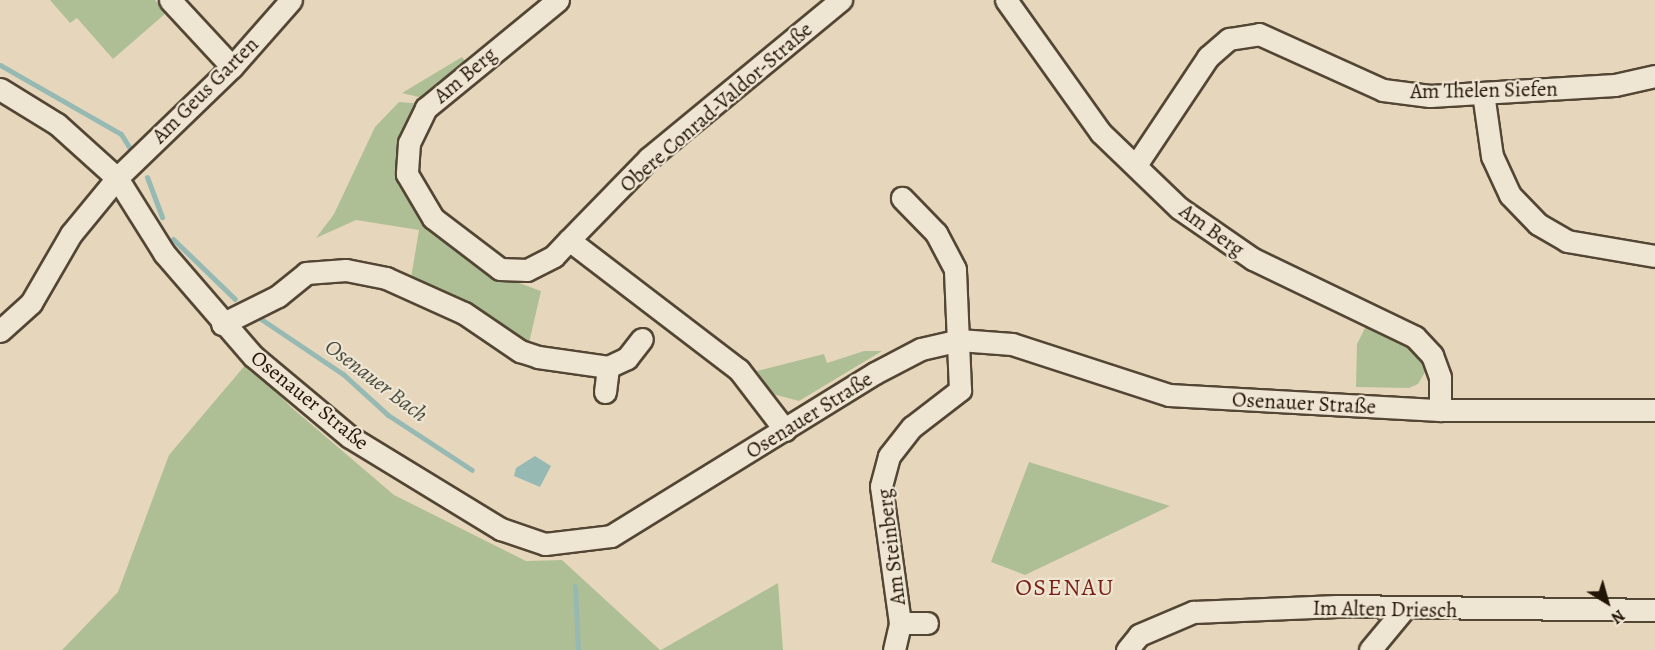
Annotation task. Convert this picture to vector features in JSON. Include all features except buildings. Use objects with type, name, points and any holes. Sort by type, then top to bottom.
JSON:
[{"type":"street","points":[[170,0],[232,67]]},
{"type":"street","name":"Am Geus Garten","points":[[117,178],[232,67],[291,0]]},
{"type":"street","name":"Am Berg","points":[[558,0],[426,108],[409,143],[407,174],[433,218],[500,269],[527,270],[554,256],[569,240]]},
{"type":"street","name":"Obere Conrad-Valdor-Straße","points":[[569,240],[649,159],[841,0]]},
{"type":"street","name":"Am Berg","points":[[1006,0],[1101,133],[1179,208],[1252,259],[1415,337],[1432,355],[1440,377],[1440,410]]},
{"type":"street","name":"Am Thelen Siefen","points":[[1136,165],[1208,57],[1229,39],[1259,34],[1383,90],[1430,96],[1615,85],[1655,76]]},
{"type":"street","name":"Osenauer Straße","points":[[0,89],[57,124],[117,178],[164,254],[222,324],[253,356],[350,437],[501,529],[544,544],[611,536],[875,373],[921,350],[959,340],[1012,344],[1169,395],[1440,410],[1655,410]]},
{"type":"street","points":[[1483,93],[1492,156],[1510,195],[1538,224],[1567,241],[1655,256]]},
{"type":"street","points":[[0,331],[31,303],[71,234],[117,178]]},
{"type":"street","name":"Am Steinberg","points":[[894,650],[900,623],[881,486],[889,456],[912,427],[960,390],[955,269],[936,233],[902,198]]},
{"type":"street","points":[[569,240],[739,370],[785,430]]},
{"type":"street","points":[[222,324],[278,297],[306,273],[346,270],[386,278],[464,313],[520,351],[608,367],[627,358],[642,339]]},
{"type":"street","points":[[605,392],[608,367]]},
{"type":"street","name":"Im Alten Driesch","points":[[1127,650],[1139,635],[1193,612],[1337,606],[1404,609],[1655,610]]},
{"type":"street","points":[[1370,650],[1404,609]]},
{"type":"street","name":"Am Steinberg","points":[[900,623],[927,623]]},
{"type":"green space","points":[[50,0],[155,0],[166,13],[113,59],[77,18],[70,23]]},
{"type":"green space","points":[[462,57],[465,61],[427,99],[402,93]]},
{"type":"green space","points":[[399,102],[424,104],[400,174],[409,199],[429,226],[483,270],[541,291],[529,343],[410,284],[419,230],[356,220],[316,238],[334,214],[375,127]]},
{"type":"green space","points":[[1366,326],[1417,353],[1425,372],[1418,384],[1409,388],[1356,387],[1357,344]]},
{"type":"green space","points":[[864,351],[882,351],[799,401],[773,394],[757,371],[824,354],[827,363]]},
{"type":"green space","points":[[247,363],[291,407],[394,495],[526,561],[562,560],[660,650],[62,650],[118,592],[169,455]]},
{"type":"green space","points":[[1029,462],[1170,506],[1025,575],[991,562]]},
{"type":"green space","points":[[778,583],[783,650],[661,650]]},
{"type":"water","points":[[535,456],[551,466],[540,487],[514,476],[516,468]]},
{"type":"waterway","name":"Osenauer Bach","points":[[0,65],[121,134],[131,150]]},
{"type":"waterway","name":"Osenauer Bach","points":[[147,177],[162,217]]},
{"type":"waterway","name":"Osenauer Bach","points":[[173,239],[235,299]]},
{"type":"waterway","name":"Osenauer Bach","points":[[261,319],[343,374],[388,415],[472,470]]},
{"type":"waterway","name":"Osenauer Bach","points":[[575,586],[578,650]]},
{"type":"district","name":"OSENAU","points":[[1065,588]]}]
